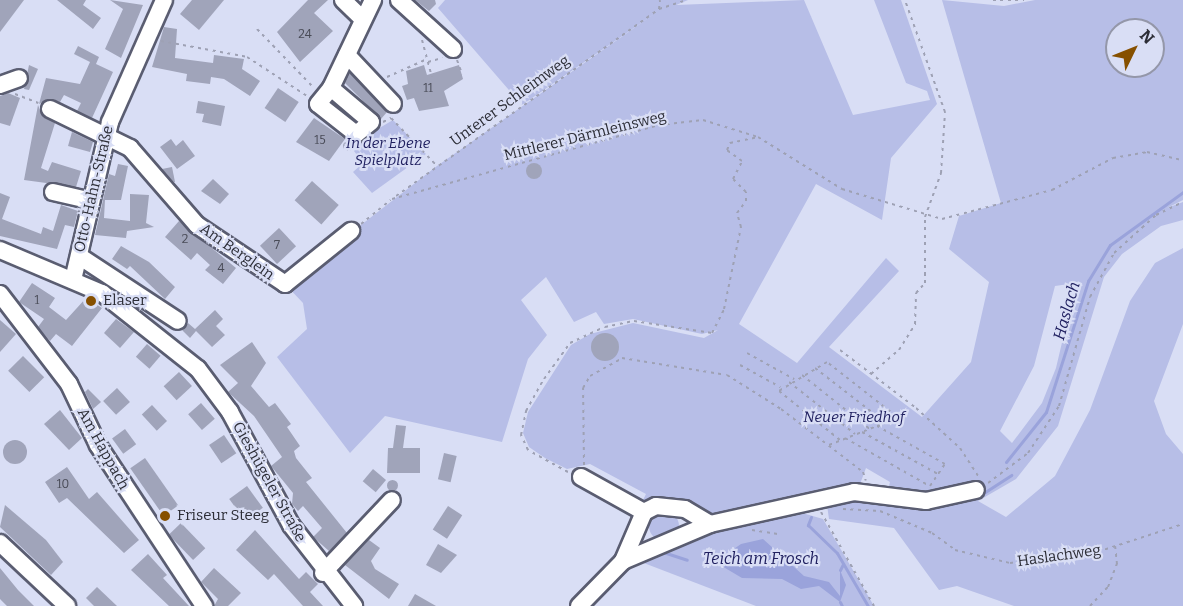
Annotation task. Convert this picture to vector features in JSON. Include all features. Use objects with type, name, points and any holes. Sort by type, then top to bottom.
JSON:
[{"type":"street","name":"Otto-Hahn-Straße","points":[[73,280],[106,135],[164,0]]},
{"type":"street","points":[[343,0],[366,7],[346,56],[324,97],[371,122]]},
{"type":"street","points":[[399,0],[453,49]]},
{"type":"street","points":[[346,56],[393,104]]},
{"type":"street","points":[[3,87],[18,78]]},
{"type":"street","points":[[51,109],[106,135]]},
{"type":"street","name":"Am Berglein","points":[[106,135],[130,148],[217,242],[285,284],[351,231]]},
{"type":"street","points":[[53,192],[91,201]]},
{"type":"street","name":"Gieshügeler Straße","points":[[0,250],[73,280],[136,315],[198,369],[230,412],[291,525],[324,573],[354,606]]},
{"type":"street","points":[[78,256],[178,321]]},
{"type":"street","name":"Am Happach","points":[[0,294],[69,384],[132,501],[204,606]]},
{"type":"street","points":[[581,477],[644,512],[671,506],[710,524]]},
{"type":"street","points":[[623,561],[710,524],[764,509],[822,506],[854,492],[926,501],[978,489]]},
{"type":"street","points":[[324,573],[392,500]]},
{"type":"street","points":[[579,606],[623,561],[644,512]]},
{"type":"street","points":[[0,543],[67,606]]},
{"type":"path","points":[[659,9],[660,0]]},
{"type":"path","name":"Unterer Schleimweg","points":[[351,231],[437,166],[659,9],[687,0]]},
{"type":"path","points":[[871,374],[899,350],[915,324],[916,293],[925,283],[925,217],[941,173],[945,112],[905,0]]},
{"type":"path","points":[[993,0],[1024,0]]},
{"type":"path","points":[[257,29],[324,97]]},
{"type":"path","points":[[146,38],[247,57],[324,97]]},
{"type":"path","points":[[377,88],[399,67],[427,59],[432,77]]},
{"type":"path","points":[[3,87],[51,109]]},
{"type":"path","points":[[371,122],[391,118],[437,166]]},
{"type":"path","name":"Mittlerer Därmleinsweg","points":[[393,199],[659,125],[702,120],[758,137],[842,189],[925,217],[942,219],[1052,190],[1113,158],[1147,152],[1183,160]]},
{"type":"path","points":[[758,137],[730,143],[727,150],[742,161],[733,179],[746,192],[746,201],[737,213],[741,228],[716,328],[702,336],[634,321],[590,332],[570,343],[526,411],[521,435],[528,450],[581,477],[583,388],[590,376],[622,358],[727,375],[863,472]]},
{"type":"path","points":[[978,489],[1028,453],[1045,430],[1071,373],[1090,297],[1114,253],[1156,215],[1183,202]]},
{"type":"path","points":[[840,350],[960,448],[978,468],[978,489]]},
{"type":"path","points":[[747,353],[794,379]]},
{"type":"path","points":[[780,387],[830,362],[888,406],[896,416],[886,423],[828,445]]},
{"type":"path","points":[[741,365],[780,387],[840,440]]},
{"type":"path","points":[[815,368],[886,423]]},
{"type":"path","points":[[802,375],[870,429]]},
{"type":"path","points":[[789,382],[855,435]]},
{"type":"path","points":[[845,438],[930,486],[940,475],[945,464],[877,426]]},
{"type":"path","points":[[862,432],[940,475]]},
{"type":"path","points":[[822,506],[874,606]]},
{"type":"path","name":"Haslachweg","points":[[840,510],[880,511],[932,533],[956,550],[1010,563],[1115,546],[1183,524]]},
{"type":"path","points":[[1090,606],[1108,587],[1117,564],[1115,546]]},
{"type":"green space","name":"Neuer Friedhof","points":[[445,0],[688,0],[676,5],[804,0],[853,115],[930,100],[927,91],[906,83],[874,0],[901,0],[937,104],[891,158],[882,220],[816,184],[739,324],[797,363],[886,258],[899,271],[829,347],[922,417],[971,362],[989,282],[949,249],[959,216],[1001,203],[942,0],[1004,6],[1035,0],[1183,0],[1183,200],[1167,208],[1183,202],[1183,220],[1161,226],[1122,254],[1104,277],[1058,426],[1016,479],[978,501],[1006,517],[1055,476],[1090,410],[1130,301],[1155,263],[1183,248],[1183,324],[1154,401],[1166,434],[1183,454],[1183,606],[1014,606],[957,586],[939,590],[894,528],[829,519],[827,505],[849,496],[937,495],[888,490],[890,482],[866,468],[860,484],[711,520],[641,504],[646,494],[590,464],[567,469],[545,458],[529,447],[523,433],[528,412],[571,345],[590,334],[633,323],[704,338],[718,330],[702,334],[633,319],[604,324],[596,312],[574,322],[546,277],[521,300],[547,335],[528,359],[502,442],[385,416],[350,453],[277,357],[307,329],[303,303],[285,284],[437,166],[660,10],[522,105],[438,8]],"holes":[[[1076,283],[1056,368],[1042,403],[1012,443],[1000,431],[1034,366],[1055,286]]]},
{"type":"green space","name":"In der Ebene Spielplatz","points":[[393,120],[426,154],[372,193],[353,172],[363,163],[354,151],[366,136]]},
{"type":"green space","points":[[792,510],[823,519],[874,606],[756,606],[636,560],[716,528]]},
{"type":"green space","points":[[664,511],[670,512],[678,520],[678,532],[670,540],[664,541],[658,540],[650,532],[649,526],[650,520],[658,512]]},
{"type":"water","name":"Teich am Frosch","points":[[763,539],[804,576],[829,582],[840,596],[840,570],[846,585],[840,602],[819,586],[801,589],[782,579],[742,578],[715,562],[741,544]]},
{"type":"building","points":[[0,0],[24,0],[0,32]]},
{"type":"building","points":[[57,0],[86,0],[83,5],[101,18],[93,29]]},
{"type":"building","points":[[110,0],[143,5],[121,58],[105,49],[123,9]]},
{"type":"building","points":[[192,0],[224,0],[199,30],[180,14]]},
{"type":"building","points":[[308,0],[328,0],[314,13],[333,31],[300,62],[277,32]]},
{"type":"building","points":[[415,0],[435,0],[436,4],[429,11]]},
{"type":"building","points":[[164,27],[177,29],[175,58],[213,63],[214,55],[244,59],[242,69],[260,81],[250,96],[224,79],[211,77],[210,84],[186,81],[187,74],[152,67]]},
{"type":"building","points":[[78,46],[99,57],[96,64],[113,72],[92,118],[77,111],[81,103],[64,95],[60,102],[49,99],[39,104],[46,78],[80,84],[90,62],[74,54]]},
{"type":"building","points":[[29,65],[38,69],[29,90],[24,89]]},
{"type":"building","points":[[424,65],[427,75],[459,65],[463,79],[444,91],[449,106],[419,111],[414,98],[407,100],[402,86],[408,84],[406,71]]},
{"type":"building","points":[[350,73],[387,112],[381,119],[345,83]]},
{"type":"building","points":[[278,88],[299,102],[285,122],[265,108]]},
{"type":"building","points":[[8,93],[20,98],[10,126],[0,123],[0,96]]},
{"type":"building","points":[[198,101],[225,106],[221,126],[202,122],[204,114],[196,113]]},
{"type":"building","points":[[38,105],[42,115],[55,123],[41,168],[48,171],[52,162],[81,171],[76,187],[24,180]]},
{"type":"building","points":[[314,118],[345,139],[329,161],[296,142]]},
{"type":"building","points":[[72,132],[93,142],[90,152],[68,146]]},
{"type":"building","points":[[171,139],[176,146],[183,140],[195,156],[177,169],[160,147]]},
{"type":"building","points":[[348,141],[352,142],[352,150],[348,151],[344,150],[343,146],[344,142]]},
{"type":"building","points":[[534,163],[540,165],[542,171],[540,177],[534,179],[528,177],[526,171],[528,165]]},
{"type":"building","points":[[118,164],[128,166],[121,200],[105,200],[104,218],[130,221],[130,194],[149,195],[146,223],[154,227],[127,231],[126,238],[95,235],[109,174],[115,176]]},
{"type":"building","points":[[172,167],[175,182],[162,169]]},
{"type":"building","points":[[213,179],[229,194],[220,204],[201,191]]},
{"type":"building","points":[[312,181],[339,205],[321,224],[295,200]]},
{"type":"building","points":[[0,193],[10,197],[2,219],[41,234],[43,227],[53,231],[61,205],[78,211],[74,227],[65,225],[57,249],[0,236]]},
{"type":"building","points":[[179,221],[236,268],[223,284],[205,270],[210,265],[197,253],[191,260],[165,237]]},
{"type":"building","points":[[279,228],[296,246],[277,264],[260,246]]},
{"type":"building","points":[[121,246],[149,262],[175,287],[165,299],[130,266],[127,269],[112,259]]},
{"type":"building","points":[[32,283],[55,298],[49,307],[66,320],[86,298],[102,308],[72,346],[56,334],[50,341],[38,327],[44,319],[19,302]]},
{"type":"building","points":[[215,310],[223,319],[216,326],[225,335],[212,347],[196,331],[190,338],[182,330],[188,323],[195,329]]},
{"type":"building","points":[[116,319],[134,332],[120,348],[104,333]]},
{"type":"building","points":[[0,320],[16,334],[0,352]]},
{"type":"building","points":[[605,333],[615,337],[619,347],[615,357],[605,361],[595,357],[591,347],[595,337]]},
{"type":"building","points":[[252,342],[266,363],[251,386],[269,407],[275,403],[291,424],[287,427],[300,446],[294,451],[296,458],[312,478],[306,482],[347,533],[329,551],[313,537],[322,528],[303,506],[298,511],[292,504],[293,493],[271,466],[282,457],[254,416],[228,392],[238,383],[220,365]]},
{"type":"building","points":[[147,344],[161,356],[149,369],[136,357]]},
{"type":"building","points":[[23,356],[44,377],[29,392],[8,371]]},
{"type":"building","points":[[179,372],[192,386],[177,400],[164,386]]},
{"type":"building","points":[[117,388],[130,402],[116,415],[103,401]]},
{"type":"building","points":[[88,389],[101,402],[93,409],[85,392]]},
{"type":"building","points":[[201,403],[215,419],[202,430],[188,414]]},
{"type":"building","points":[[152,405],[167,421],[157,431],[142,415]]},
{"type":"building","points":[[60,410],[82,438],[69,450],[44,424]]},
{"type":"building","points":[[396,425],[406,426],[403,448],[420,448],[420,473],[387,473],[388,448],[393,448]]},
{"type":"building","points":[[125,429],[136,444],[123,454],[112,438]]},
{"type":"building","points":[[224,435],[236,453],[221,463],[209,445]]},
{"type":"building","points":[[15,440],[24,443],[27,452],[24,461],[15,464],[6,461],[3,452],[6,443]]},
{"type":"building","points":[[444,453],[457,456],[451,482],[438,479]]},
{"type":"building","points":[[145,458],[178,506],[164,516],[130,468]]},
{"type":"building","points":[[67,467],[89,499],[97,492],[139,540],[124,553],[67,498],[59,503],[45,482]]},
{"type":"building","points":[[373,469],[386,480],[376,492],[363,481]]},
{"type":"building","points":[[392,479],[398,485],[392,491],[386,485]]},
{"type":"building","points":[[247,486],[263,508],[245,521],[229,499]]},
{"type":"building","points":[[5,505],[46,540],[63,562],[51,575],[0,527]]},
{"type":"building","points":[[448,506],[462,515],[447,539],[433,529]]},
{"type":"building","points":[[181,523],[205,548],[193,560],[169,535]]},
{"type":"building","points":[[255,530],[299,579],[306,572],[318,584],[310,592],[323,606],[303,606],[274,574],[268,580],[236,550]]},
{"type":"building","points":[[369,540],[380,548],[371,561],[375,569],[399,584],[389,599],[345,565]]},
{"type":"building","points":[[438,544],[457,555],[441,573],[426,565]]},
{"type":"building","points":[[148,554],[167,575],[163,578],[189,606],[169,606],[131,570]]},
{"type":"building","points":[[0,568],[34,606],[7,606],[0,599]]},
{"type":"building","points":[[214,568],[241,593],[228,606],[214,606],[218,599],[201,582]]},
{"type":"building","points":[[97,587],[117,606],[94,606],[86,598]]},
{"type":"building","points":[[415,594],[436,606],[408,606]]},
{"type":"waterway","name":"Haslach","points":[[1006,462],[1046,412],[1088,281],[1110,245],[1183,192]]},
{"type":"waterway","name":"Haslach","points":[[982,494],[1011,475]]},
{"type":"waterway","name":"Haslach","points":[[936,507],[962,501]]},
{"type":"waterway","points":[[811,517],[808,525],[837,553],[868,606]]},
{"type":"waterway","points":[[663,552],[687,560]]},
{"type":"waterway","points":[[706,562],[715,562]]},
{"type":"waterway","points":[[840,570],[843,564]]},
{"type":"waterway","points":[[840,602],[842,606]]},
{"type":"place","name":"Elaser","points":[[91,301]]},
{"type":"place","name":"Friseur Steeg","points":[[165,516]]}]
